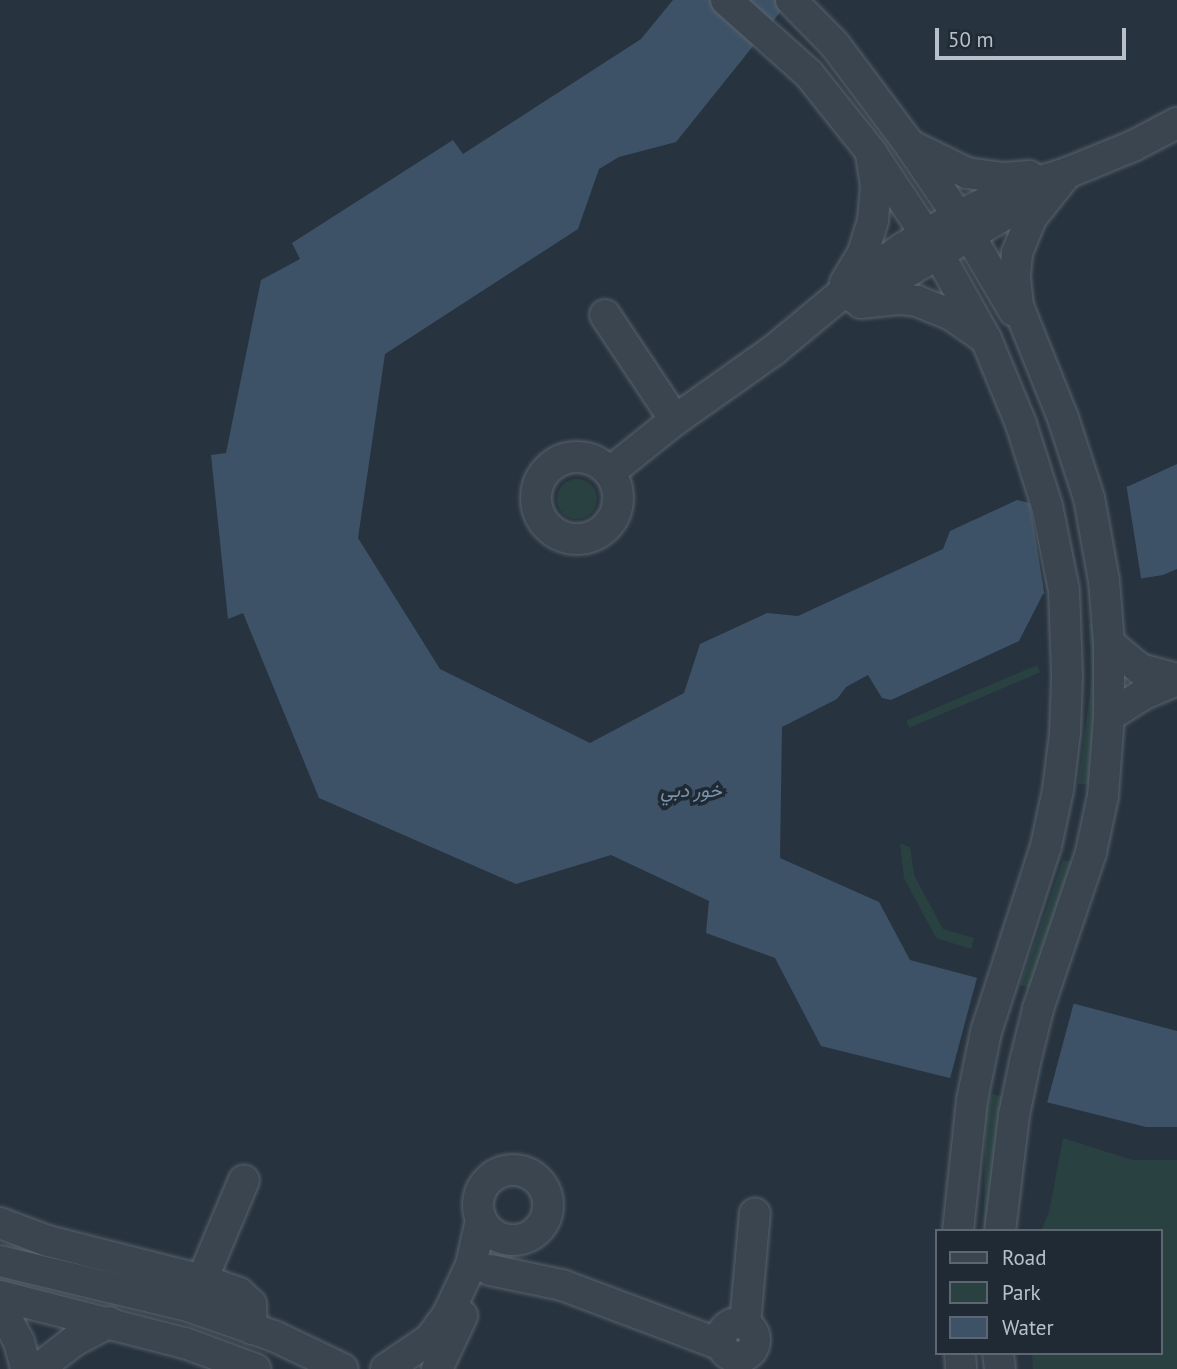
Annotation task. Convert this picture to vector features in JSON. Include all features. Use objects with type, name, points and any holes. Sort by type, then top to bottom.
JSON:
[{"type":"street","points":[[726,0],[809,74],[871,152],[933,243],[986,339],[1021,424],[1047,506],[1064,590],[1067,676],[1065,733],[1058,790],[1046,846],[986,1032],[972,1100],[958,1229]]},
{"type":"street","points":[[791,0],[835,45],[909,144],[964,225],[1028,335]]},
{"type":"street","points":[[610,472],[675,420],[826,309],[863,276],[933,243],[964,225],[1014,189],[1067,173],[1133,146],[1177,123]]},
{"type":"street","points":[[909,144],[952,168],[986,177],[1067,173]]},
{"type":"street","points":[[826,309],[863,253],[869,234],[876,186],[871,152]]},
{"type":"street","points":[[1000,1229],[1017,1102],[1038,1009],[1074,908],[1091,852],[1103,796],[1109,716],[1109,643],[1104,581],[1089,498],[1063,418],[1018,306],[1015,276],[1017,253],[1031,218],[1067,173]]},
{"type":"street","points":[[826,309],[899,299],[917,301],[950,314],[986,339]]},
{"type":"street","points":[[605,315],[675,420]]},
{"type":"street","points":[[1109,643],[1140,668],[1177,680]]},
{"type":"street","points":[[1109,716],[1142,695],[1177,680]]},
{"type":"street","points":[[386,1369],[430,1339],[478,1279],[518,1240],[541,1227],[548,1201],[543,1188],[523,1172],[510,1170],[497,1174],[486,1182],[477,1207],[481,1220],[496,1237],[518,1240]]},
{"type":"street","points":[[202,1280],[244,1180]]},
{"type":"street","points":[[478,1279],[562,1284],[721,1355],[740,1357],[752,1350],[754,1335],[745,1324],[755,1213]]},
{"type":"street","points":[[441,1366],[478,1279],[475,1250],[481,1220]]},
{"type":"street","points":[[0,1223],[48,1241],[202,1280],[246,1297],[254,1313],[253,1329]]},
{"type":"street","points":[[0,1261],[191,1307],[253,1329],[343,1369]]},
{"type":"street","points":[[0,1296],[185,1343],[255,1369]]},
{"type":"street","points":[[0,1307],[19,1342],[26,1369]]},
{"type":"street","points":[[38,1369],[74,1341],[109,1322]]},
{"type":"green space","points":[[577,479],[591,485],[597,499],[591,513],[577,519],[563,513],[557,499],[563,485]]},
{"type":"green space","points":[[1100,623],[1094,785],[1078,784],[1092,677],[1089,624]]},
{"type":"green space","points":[[1037,665],[1040,672],[909,728],[906,720]]},
{"type":"green space","points":[[900,843],[910,847],[914,875],[943,929],[974,938],[971,949],[936,938],[904,878]]},
{"type":"green space","points":[[1063,860],[1077,863],[992,1229],[984,1229],[985,1116],[1011,1011]]},
{"type":"green space","points":[[1063,1138],[1132,1160],[1177,1160],[1177,1369],[1033,1369],[1032,1355],[1163,1355],[1163,1229],[1042,1229],[1049,1212]]},
{"type":"water","name":"خور دبي","points":[[673,0],[790,0],[676,142],[619,157],[599,169],[578,229],[385,354],[358,538],[440,669],[590,743],[684,693],[700,644],[767,613],[798,616],[943,549],[950,531],[1017,500],[1030,503],[1129,486],[1177,464],[1177,569],[1163,575],[1043,594],[1019,641],[891,700],[882,698],[868,675],[846,687],[837,699],[782,727],[780,858],[879,902],[910,960],[1177,1031],[1177,1127],[1146,1127],[821,1046],[775,958],[706,933],[709,901],[611,855],[516,884],[319,798],[243,613],[228,619],[211,455],[226,453],[261,280],[300,259],[292,243],[453,140],[463,154],[641,39]]},
{"type":"pier","points":[[1126,483],[1141,581],[1045,596],[1029,498]]},
{"type":"pier","points":[[978,974],[1075,1000],[1046,1108],[949,1082]]}]
